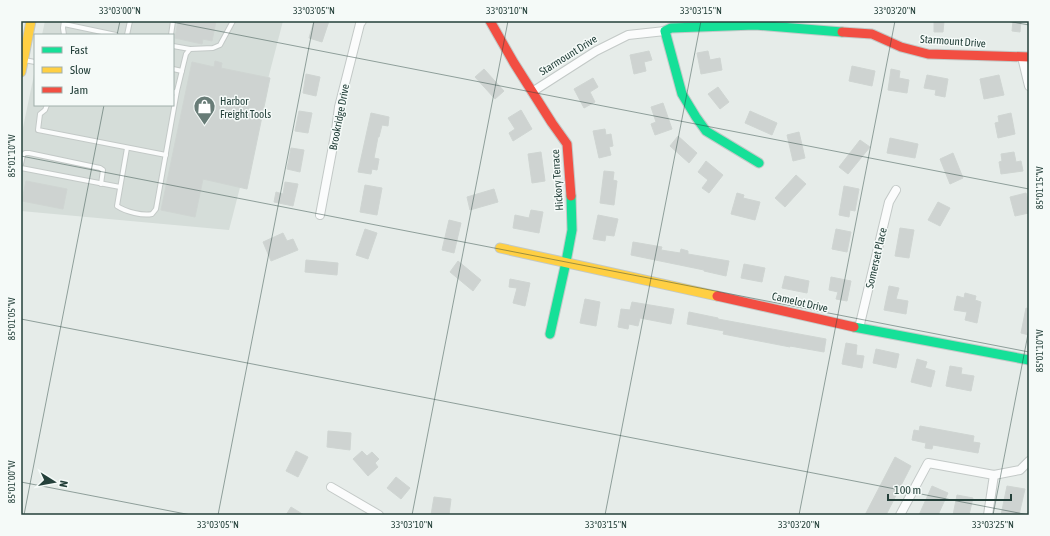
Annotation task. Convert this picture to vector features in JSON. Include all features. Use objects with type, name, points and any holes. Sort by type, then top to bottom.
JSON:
[{"type":"street","points":[[21,72],[31,21]]},
{"type":"street","name":"Brookridge Drive","points":[[320,215],[339,107],[362,21]]},
{"type":"street","name":"Hickory Terrace","points":[[490,21],[532,92],[567,144],[570,161],[572,230],[550,334]]},
{"type":"street","name":"Starmount Drive","points":[[532,92],[596,51],[628,35],[664,31],[671,28],[755,25],[872,34],[901,47],[928,54],[1025,57]]},
{"type":"street","points":[[664,31],[682,94],[696,117],[706,131],[759,164]]},
{"type":"street","points":[[1025,57],[1029,86]]},
{"type":"street","name":"Somerset Place","points":[[859,328],[889,202],[896,190]]},
{"type":"street","name":"Camelot Drive","points":[[500,248],[859,328],[1029,360]]},
{"type":"street","points":[[900,515],[928,463],[994,476],[1020,470],[1029,461]]},
{"type":"street","points":[[988,515],[994,476]]},
{"type":"street","points":[[330,487],[379,515]]},
{"type":"lane","points":[[77,27],[78,21]]},
{"type":"lane","points":[[127,34],[130,21]]},
{"type":"lane","points":[[171,34],[173,21]]},
{"type":"lane","points":[[174,46],[190,49],[213,48],[220,45],[233,21]]},
{"type":"lane","points":[[64,34],[64,23],[111,34]]},
{"type":"lane","points":[[175,92],[186,54],[190,49]]},
{"type":"lane","points":[[23,56],[34,62]]},
{"type":"lane","points":[[174,69],[182,71]]},
{"type":"lane","points":[[47,106],[45,110],[40,114],[38,130],[166,155]]},
{"type":"lane","points":[[127,148],[118,206],[122,210],[146,215],[152,214],[156,210],[173,106]]},
{"type":"lane","points":[[21,164],[25,153],[29,153],[100,168],[103,170],[101,184]]},
{"type":"lane","points":[[21,168],[120,187]]},
{"type":"shaded area","points":[[45,21],[283,21],[229,230],[21,211],[21,137],[34,75],[34,106],[174,106],[174,34],[42,34]]},
{"type":"building","points":[[178,21],[216,21],[212,41],[203,39],[202,44],[175,38]]},
{"type":"building","points":[[314,21],[329,21],[322,42],[309,38]]},
{"type":"building","points":[[934,21],[944,21],[943,32],[934,32]]},
{"type":"building","points":[[1013,21],[1021,21],[1020,32],[1012,31]]},
{"type":"building","points":[[649,51],[652,60],[644,62],[646,71],[634,74],[630,55]]},
{"type":"building","points":[[708,51],[710,60],[720,58],[722,70],[701,74],[697,53]]},
{"type":"building","points":[[215,61],[222,63],[221,68],[270,78],[247,189],[203,179],[195,217],[161,210],[192,62],[214,67]]},
{"type":"building","points":[[852,66],[875,71],[872,86],[849,81]]},
{"type":"building","points":[[484,69],[504,91],[495,99],[475,77]]},
{"type":"building","points":[[891,69],[900,71],[899,78],[909,80],[907,93],[888,90]]},
{"type":"building","points":[[306,74],[320,77],[316,96],[303,93]]},
{"type":"building","points":[[927,75],[948,79],[945,97],[935,95],[936,90],[924,88]]},
{"type":"building","points":[[999,75],[1004,95],[984,99],[980,79]]},
{"type":"building","points":[[593,78],[598,87],[590,92],[595,102],[584,108],[574,89]]},
{"type":"building","points":[[718,87],[729,102],[720,109],[708,94]]},
{"type":"building","points":[[663,103],[672,129],[655,135],[651,124],[656,122],[651,107]]},
{"type":"building","points":[[521,110],[532,129],[513,141],[509,133],[515,129],[508,118]]},
{"type":"building","points":[[299,111],[312,113],[308,133],[295,131]]},
{"type":"building","points":[[750,111],[777,123],[772,135],[745,123]]},
{"type":"building","points":[[371,113],[389,117],[388,126],[382,125],[378,137],[374,158],[379,159],[377,170],[372,169],[371,174],[358,172]]},
{"type":"building","points":[[1011,113],[1015,134],[998,138],[995,123],[999,122],[998,116]]},
{"type":"building","points":[[605,129],[606,135],[611,134],[613,146],[609,147],[611,155],[599,158],[593,131]]},
{"type":"building","points":[[799,132],[805,158],[793,161],[787,135]]},
{"type":"building","points":[[678,136],[697,153],[689,163],[670,146]]},
{"type":"building","points":[[890,138],[918,144],[915,158],[887,153]]},
{"type":"building","points":[[860,140],[870,147],[848,174],[839,167]]},
{"type":"building","points":[[291,148],[304,150],[300,172],[287,169]]},
{"type":"building","points":[[541,152],[545,181],[532,183],[528,154]]},
{"type":"building","points":[[1014,152],[1016,162],[1021,161],[1023,171],[1001,174],[999,162],[1002,161],[1001,154]]},
{"type":"building","points":[[953,153],[963,178],[950,184],[940,159]]},
{"type":"building","points":[[706,161],[723,175],[709,193],[702,188],[708,180],[698,172]]},
{"type":"building","points":[[604,171],[614,172],[613,180],[617,181],[614,205],[600,203]]},
{"type":"building","points":[[796,175],[806,184],[785,207],[775,198]]},
{"type":"building","points":[[26,181],[67,189],[63,209],[22,201]]},
{"type":"building","points":[[285,182],[298,184],[293,206],[274,202],[276,192],[283,194]]},
{"type":"building","points":[[365,185],[382,188],[377,215],[360,212]]},
{"type":"building","points":[[844,186],[859,189],[855,211],[850,210],[849,217],[839,215]]},
{"type":"building","points":[[494,189],[498,202],[470,210],[467,197]]},
{"type":"building","points":[[737,193],[744,195],[743,198],[760,202],[755,220],[731,214]]},
{"type":"building","points":[[1026,193],[1029,203],[1029,213],[1015,216],[1010,197]]},
{"type":"building","points":[[938,202],[950,208],[940,226],[928,220]]},
{"type":"building","points":[[531,210],[543,212],[539,233],[513,228],[515,215],[529,218]]},
{"type":"building","points":[[598,215],[618,219],[614,236],[606,235],[605,241],[593,239]]},
{"type":"building","points":[[449,220],[461,223],[454,253],[442,250]]},
{"type":"building","points":[[900,228],[914,230],[909,258],[895,256]]},
{"type":"building","points":[[365,229],[377,233],[368,259],[356,255]]},
{"type":"building","points":[[836,229],[851,232],[847,252],[832,249]]},
{"type":"building","points":[[283,233],[287,241],[293,239],[298,250],[271,261],[263,242]]},
{"type":"building","points":[[633,242],[662,247],[661,250],[680,253],[681,249],[688,251],[688,254],[729,261],[726,276],[631,255]]},
{"type":"building","points":[[306,260],[338,263],[337,275],[305,272]]},
{"type":"building","points":[[458,261],[481,280],[473,291],[450,272]]},
{"type":"building","points":[[744,264],[765,268],[762,282],[741,278]]},
{"type":"building","points":[[785,276],[809,281],[807,293],[782,288]]},
{"type":"building","points":[[831,277],[851,281],[847,301],[836,299],[838,292],[829,290]]},
{"type":"building","points":[[510,279],[530,283],[525,306],[513,303],[517,288],[509,287]]},
{"type":"building","points":[[889,286],[899,288],[896,299],[908,301],[906,314],[884,310]]},
{"type":"building","points":[[965,293],[976,296],[975,300],[981,302],[977,323],[965,320],[967,312],[954,310],[957,296],[964,298]]},
{"type":"building","points":[[585,299],[600,302],[596,326],[580,323]]},
{"type":"building","points":[[632,302],[674,309],[671,324],[640,318],[638,326],[629,324],[628,329],[618,327],[621,309],[630,310]]},
{"type":"building","points":[[1026,308],[1029,309],[1029,335],[1021,333]]},
{"type":"building","points":[[689,312],[718,319],[826,339],[824,352],[723,334],[724,331],[687,324]]},
{"type":"building","points":[[846,343],[857,345],[856,355],[864,356],[862,368],[842,364]]},
{"type":"building","points":[[876,349],[899,354],[896,368],[873,363]]},
{"type":"building","points":[[917,359],[927,362],[925,368],[935,371],[931,387],[911,382]]},
{"type":"building","points":[[950,366],[962,368],[961,374],[974,376],[971,391],[946,386]]},
{"type":"building","points":[[920,426],[974,436],[973,442],[980,443],[978,453],[933,445],[932,449],[925,448],[926,443],[912,440],[914,430],[919,431]]},
{"type":"building","points":[[328,431],[351,433],[350,450],[327,447]]},
{"type":"building","points":[[296,451],[308,457],[298,477],[286,471]]},
{"type":"building","points":[[362,451],[367,456],[372,452],[379,459],[375,463],[378,467],[368,476],[353,459]]},
{"type":"building","points":[[895,457],[911,466],[886,515],[865,515]]},
{"type":"building","points":[[396,477],[410,488],[401,499],[387,488]]},
{"type":"building","points":[[932,486],[948,493],[938,515],[919,515]]},
{"type":"building","points":[[1007,486],[1025,489],[1019,515],[1001,515]]},
{"type":"building","points":[[957,495],[973,498],[969,515],[953,515]]},
{"type":"building","points":[[434,497],[451,499],[449,515],[431,515]]},
{"type":"building","points":[[291,507],[304,515],[286,515]]},
{"type":"traffic: fast","points":[[759,163],[706,131],[696,117],[682,94],[665,31],[671,28],[755,25],[842,32]]},
{"type":"traffic: fast","points":[[550,334],[572,230],[571,196]]},
{"type":"traffic: fast","points":[[854,327],[1029,360]]},
{"type":"traffic: slow","points":[[21,72],[31,21]]},
{"type":"traffic: slow","points":[[500,248],[717,296]]},
{"type":"traffic: jam","points":[[490,21],[514,63],[567,144],[571,196]]},
{"type":"traffic: jam","points":[[842,32],[872,34],[901,47],[928,54],[1029,57]]},
{"type":"traffic: jam","points":[[717,296],[854,327]]},
{"type":"place","name":"Harbor Freight Tools","points":[[205,126]]}]
